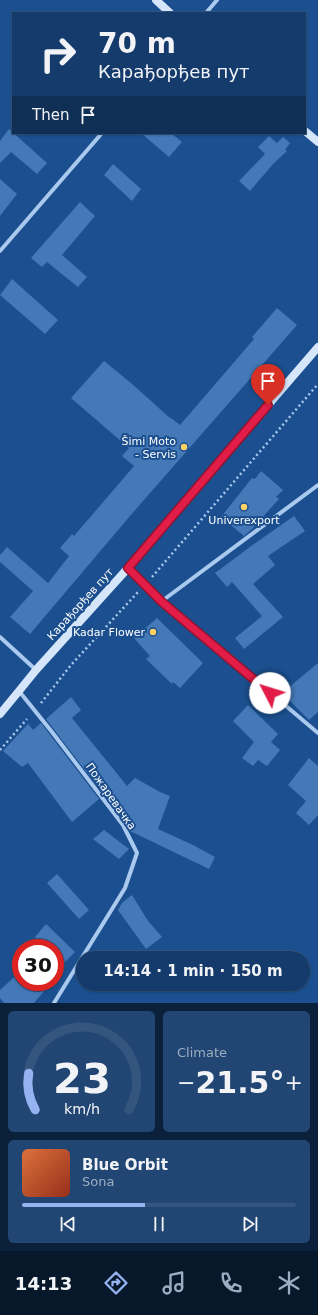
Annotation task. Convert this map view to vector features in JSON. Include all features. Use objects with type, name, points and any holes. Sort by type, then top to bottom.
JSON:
[{"type":"main road","points":[[156,0],[169,12]]},
{"type":"main road","points":[[306,132],[318,142]]},
{"type":"main road","name":"Карађорђев пут","points":[[0,714],[36,670],[128,568],[318,347]]},
{"type":"street","points":[[207,12],[217,0]]},
{"type":"street","points":[[0,251],[101,134]]},
{"type":"street","points":[[162,602],[318,485]]},
{"type":"street","points":[[128,568],[162,602],[318,733]]},
{"type":"street","points":[[0,637],[36,670]]},
{"type":"street","name":"Пожаревачка","points":[[20,691],[123,825],[137,853],[124,888],[54,1003]]},
{"type":"path","points":[[71,665],[145,585],[318,384]]},
{"type":"building","points":[[9,129],[12,134],[15,134],[47,163],[37,174],[11,152],[0,163],[0,141]]},
{"type":"building","points":[[142,134],[172,134],[182,142],[169,157]]},
{"type":"building","points":[[269,136],[277,143],[283,137],[290,143],[285,150],[287,151],[274,163],[250,191],[239,181],[265,154],[258,147]]},
{"type":"building","points":[[113,164],[141,189],[132,201],[104,175]]},
{"type":"building","points":[[0,179],[17,194],[0,216]]},
{"type":"building","points":[[80,202],[95,216],[62,255],[87,277],[78,287],[47,262],[42,267],[31,258]]},
{"type":"building","points":[[12,279],[58,320],[45,334],[0,295]]},
{"type":"building","points":[[277,308],[297,325],[130,516],[30,634],[10,617],[33,591],[0,562],[0,555],[7,547],[48,583],[69,556],[60,548],[72,534],[74,536],[134,466],[122,456],[129,448],[71,398],[104,361],[180,425],[254,339],[252,337]]},
{"type":"building","points":[[261,471],[283,490],[276,497],[279,499],[244,536],[221,517],[252,478],[255,479]]},
{"type":"building","points":[[294,516],[305,531],[268,556],[275,565],[253,584],[283,617],[244,649],[235,638],[262,616],[232,582],[227,587],[215,573]]},
{"type":"building","points":[[157,618],[203,663],[180,688],[173,682],[172,684],[146,659],[150,656],[134,638]]},
{"type":"building","points":[[318,663],[318,712],[309,720],[282,693]]},
{"type":"building","points":[[71,697],[81,710],[72,718],[127,786],[135,778],[170,796],[158,829],[215,857],[209,869],[130,831],[121,817],[124,815],[106,793],[104,795],[46,719]]},
{"type":"building","points":[[248,705],[278,734],[271,742],[280,750],[267,766],[258,760],[253,766],[242,758],[254,742],[233,721]]},
{"type":"building","points":[[41,723],[99,799],[72,822],[28,763],[22,767],[3,751],[28,724],[33,730]]},
{"type":"building","points":[[309,758],[318,766],[318,815],[309,825],[296,813],[306,801],[288,785]]},
{"type":"building","points":[[104,830],[129,849],[119,859],[93,839]]},
{"type":"building","points":[[57,874],[89,910],[79,919],[47,883]]},
{"type":"building","points":[[132,895],[148,921],[162,937],[146,949],[118,910],[122,903]]},
{"type":"building","points":[[46,924],[62,939],[37,939],[35,937]]},
{"type":"building","points":[[64,941],[75,952],[64,963]]},
{"type":"building","points":[[12,979],[12,991],[44,991],[34,1003],[4,1003],[0,998],[0,990]]},
{"type":"place","name":"Šimi Moto - Servis","points":[[184,447]]},
{"type":"place","name":"Univerexport","points":[[244,507]]},
{"type":"place","name":"Kadar Flower","points":[[153,632]]},
{"type":"route","points":[[268,405],[128,568],[162,602],[270,693]]}]
